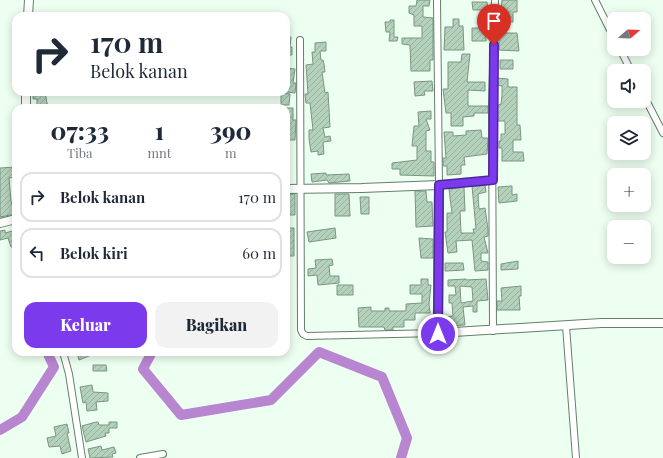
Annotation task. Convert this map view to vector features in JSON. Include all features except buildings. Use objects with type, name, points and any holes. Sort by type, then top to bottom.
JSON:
[{"type":"street","points":[[28,12],[29,0]]},
{"type":"street","points":[[437,0],[439,185],[438,334]]},
{"type":"street","points":[[493,331],[492,105],[495,0]]},
{"type":"street","points":[[595,0],[607,24]]},
{"type":"street","points":[[300,40],[301,189],[299,291],[301,330],[303,334],[307,336],[438,334],[601,324],[663,323]]},
{"type":"street","points":[[650,108],[663,133]]},
{"type":"street","points":[[290,189],[439,185],[493,180]]},
{"type":"street","points":[[0,223],[12,220]]},
{"type":"street","points":[[566,326],[576,458]]},
{"type":"street","points":[[64,356],[82,458]]},
{"type":"street","points":[[140,458],[163,454]]},
{"type":"waterway","points":[[150,356],[143,369],[181,415],[271,400],[319,352],[382,377],[407,438],[401,458]]},
{"type":"waterway","points":[[0,430],[22,417],[54,367],[49,356]]},
{"type":"route","points":[[438,334],[439,185],[493,180],[492,105],[494,45]]}]
